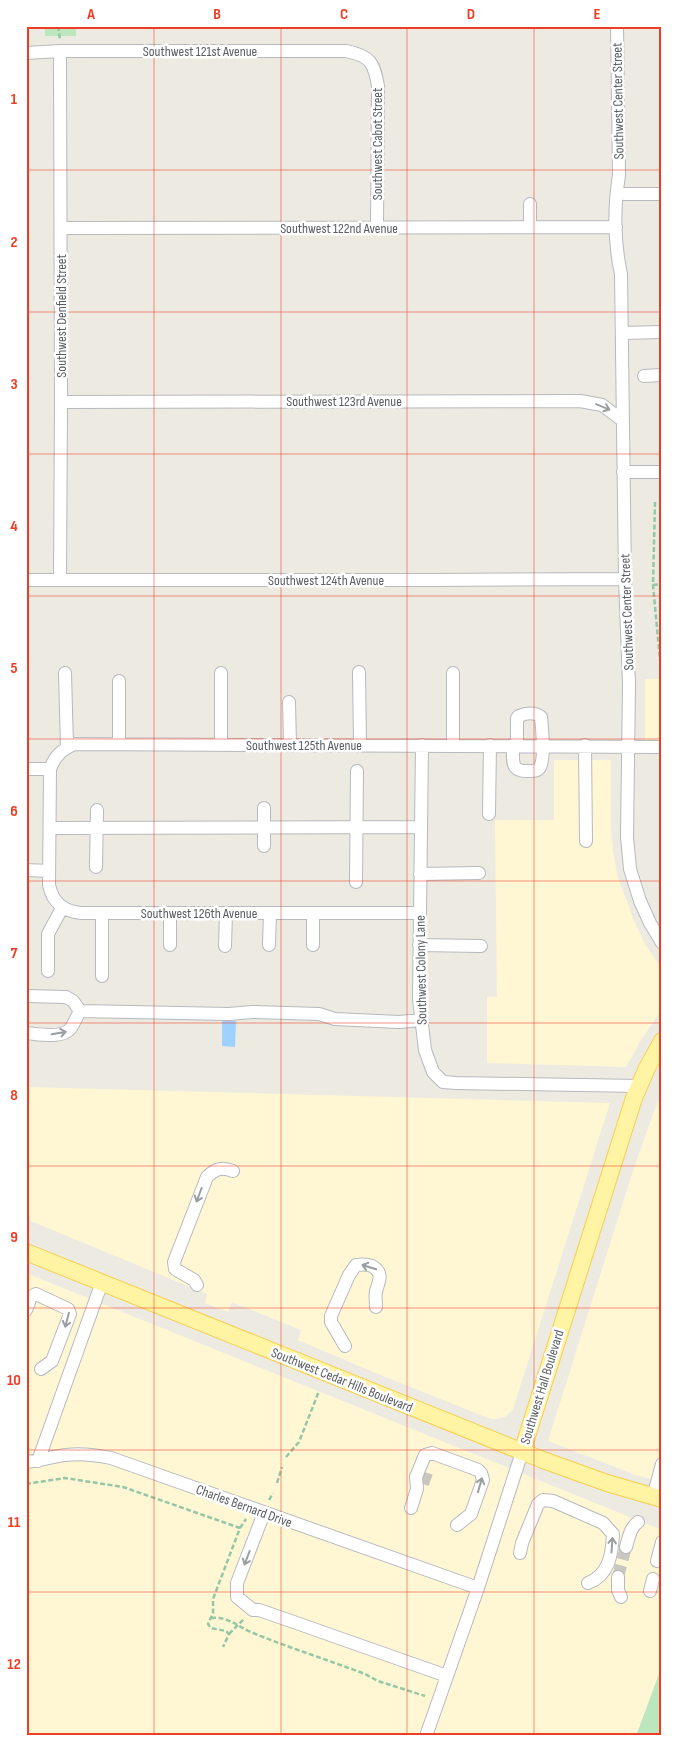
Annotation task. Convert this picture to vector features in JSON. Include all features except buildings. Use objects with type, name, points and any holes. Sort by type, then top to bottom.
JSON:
[{"type":"main road","name":"Southwest Hall Boulevard","points":[[522,1452],[639,1086],[662,1041]]},
{"type":"main road","name":"Southwest Cedar Hills Boulevard","points":[[26,1252],[522,1452],[588,1477],[658,1498]]},
{"type":"street","name":"Southwest Center Street","points":[[617,26],[619,175],[616,194],[616,255],[621,274]]},
{"type":"street","name":"Southwest 121st Avenue","points":[[26,53],[60,51],[346,51],[361,54],[370,61]]},
{"type":"street","name":"Southwest Denfield Street","points":[[60,51],[62,402],[60,580]]},
{"type":"street","name":"Southwest Cabot Street","points":[[370,61],[376,71],[378,86],[377,228]]},
{"type":"street","name":"Southwest Center Street","points":[[619,175],[624,194],[625,254],[621,274],[625,579],[629,684],[627,837],[630,869],[641,906],[662,943]]},
{"type":"street","points":[[624,194],[662,194]]},
{"type":"street","points":[[530,204],[530,227]]},
{"type":"street","name":"Southwest 122nd Avenue","points":[[61,228],[616,227]]},
{"type":"street","points":[[622,333],[662,332]]},
{"type":"street","points":[[644,376],[662,376]]},
{"type":"street","name":"Southwest 123rd Avenue","points":[[62,402],[580,401],[602,406],[622,420]]},
{"type":"street","points":[[623,472],[662,472]]},
{"type":"street","name":"Southwest 124th Avenue","points":[[26,580],[625,579]]},
{"type":"street","points":[[359,672],[360,745]]},
{"type":"street","points":[[48,971],[48,934],[62,908],[53,898],[49,885],[50,769],[54,760],[66,747],[65,673]]},
{"type":"street","points":[[221,673],[221,745]]},
{"type":"street","points":[[453,673],[453,745]]},
{"type":"street","points":[[119,682],[119,744]]},
{"type":"street","points":[[289,702],[290,745]]},
{"type":"street","points":[[535,713],[541,717],[542,745],[540,769],[520,772],[514,766],[517,718],[522,714],[535,713]]},
{"type":"street","name":"Southwest 125th Avenue","points":[[66,747],[75,744],[119,744],[585,745],[662,747]]},
{"type":"street","name":"Southwest Colony Lane","points":[[422,745],[419,999],[425,1050],[433,1072],[443,1082],[639,1086]]},
{"type":"street","points":[[490,745],[490,814]]},
{"type":"street","points":[[585,745],[586,841]]},
{"type":"street","points":[[26,768],[50,769]]},
{"type":"street","points":[[356,882],[357,771]]},
{"type":"street","points":[[264,808],[264,846]]},
{"type":"street","points":[[96,867],[97,810]]},
{"type":"street","points":[[50,828],[421,827]]},
{"type":"street","points":[[26,870],[49,871]]},
{"type":"street","points":[[420,874],[479,873]]},
{"type":"street","name":"Southwest 126th Avenue","points":[[62,908],[73,912],[102,913],[420,913]]},
{"type":"street","points":[[102,913],[102,976]]},
{"type":"street","points":[[170,913],[170,946]]},
{"type":"street","points":[[225,946],[226,913]]},
{"type":"street","points":[[269,945],[270,913]]},
{"type":"street","points":[[313,913],[313,946]]},
{"type":"street","points":[[419,945],[481,946]]},
{"type":"street","points":[[26,996],[66,997],[73,1001],[80,1011]]},
{"type":"street","points":[[80,1011],[229,1014],[252,1012],[319,1014],[335,1019],[399,1022],[421,1020]]},
{"type":"street","points":[[26,1033],[65,1033],[70,1029],[80,1011]]},
{"type":"street","points":[[197,1285],[194,1280],[175,1269],[174,1262],[207,1176],[220,1168],[233,1171]]},
{"type":"street","points":[[345,1346],[331,1322],[331,1316],[349,1275],[356,1265],[369,1265],[378,1270],[380,1274],[376,1293],[376,1307]]},
{"type":"street","points":[[32,1461],[102,1282]]},
{"type":"street","points":[[26,1310],[31,1297],[36,1294],[68,1309],[70,1314],[52,1361],[41,1369]]},
{"type":"street","name":"Southwest Hall Boulevard","points":[[426,1736],[478,1588],[522,1452]]},
{"type":"street","points":[[411,1508],[420,1486],[416,1477],[425,1455],[428,1453],[478,1470],[483,1476],[471,1514],[457,1526]]},
{"type":"street","name":"Charles Bernard Drive","points":[[32,1461],[65,1455],[88,1454],[100,1456],[266,1507],[478,1588]]},
{"type":"street","points":[[428,1470],[433,1457],[437,1455]]},
{"type":"street","points":[[658,1498],[662,1464]]},
{"type":"street","points":[[520,1553],[522,1542],[538,1504],[543,1500],[553,1501],[603,1522],[613,1534],[612,1552],[606,1570],[595,1580],[588,1583]]},
{"type":"street","points":[[266,1507],[237,1583],[237,1597],[253,1610],[259,1610],[447,1676]]},
{"type":"street","points":[[626,1547],[630,1532],[638,1522]]},
{"type":"street","points":[[657,1562],[662,1542]]},
{"type":"street","points":[[618,1577],[618,1590],[621,1597]]},
{"type":"path","points":[[655,502],[653,585],[660,660]]},
{"type":"path","points":[[653,585],[662,584]]},
{"type":"path","points":[[286,1457],[299,1442],[319,1390]]},
{"type":"path","points":[[276,1483],[282,1467]]},
{"type":"path","points":[[26,1484],[64,1478],[123,1487],[240,1528]]},
{"type":"path","points":[[266,1507],[273,1493]]},
{"type":"path","points":[[229,1634],[226,1631],[211,1628],[208,1624],[213,1613],[213,1599],[240,1528],[247,1518]]},
{"type":"path","points":[[211,1618],[230,1620],[252,1633],[365,1674],[378,1681],[425,1696]]},
{"type":"path","points":[[223,1647],[229,1634],[238,1626]]},
{"type":"shaded area","points":[[645,679],[662,679],[662,748],[645,748]]},
{"type":"shaded area","points":[[554,760],[611,760],[611,826],[618,878],[634,921],[646,946],[662,969],[662,1009],[626,1067],[487,1063],[487,997],[497,997],[495,820],[554,820]]},
{"type":"shaded area","points":[[26,1087],[610,1103],[513,1409],[505,1417],[491,1419],[298,1340],[301,1330],[232,1302],[228,1312],[205,1303],[207,1294],[26,1219]]},
{"type":"shaded area","points":[[662,1092],[662,1482],[636,1475],[548,1441],[632,1174]]},
{"type":"shaded area","points":[[26,1273],[662,1530],[662,1666],[636,1736],[26,1736]]},
{"type":"green space","points":[[45,26],[76,26],[76,36],[45,36]]},
{"type":"green space","points":[[662,1666],[662,1736],[636,1736]]},
{"type":"water","points":[[222,1021],[236,1021],[235,1047],[222,1046]]},
{"type":"tunnel","points":[[423,1484],[428,1470]]},
{"type":"tunnel","points":[[618,1577],[626,1547]]}]
